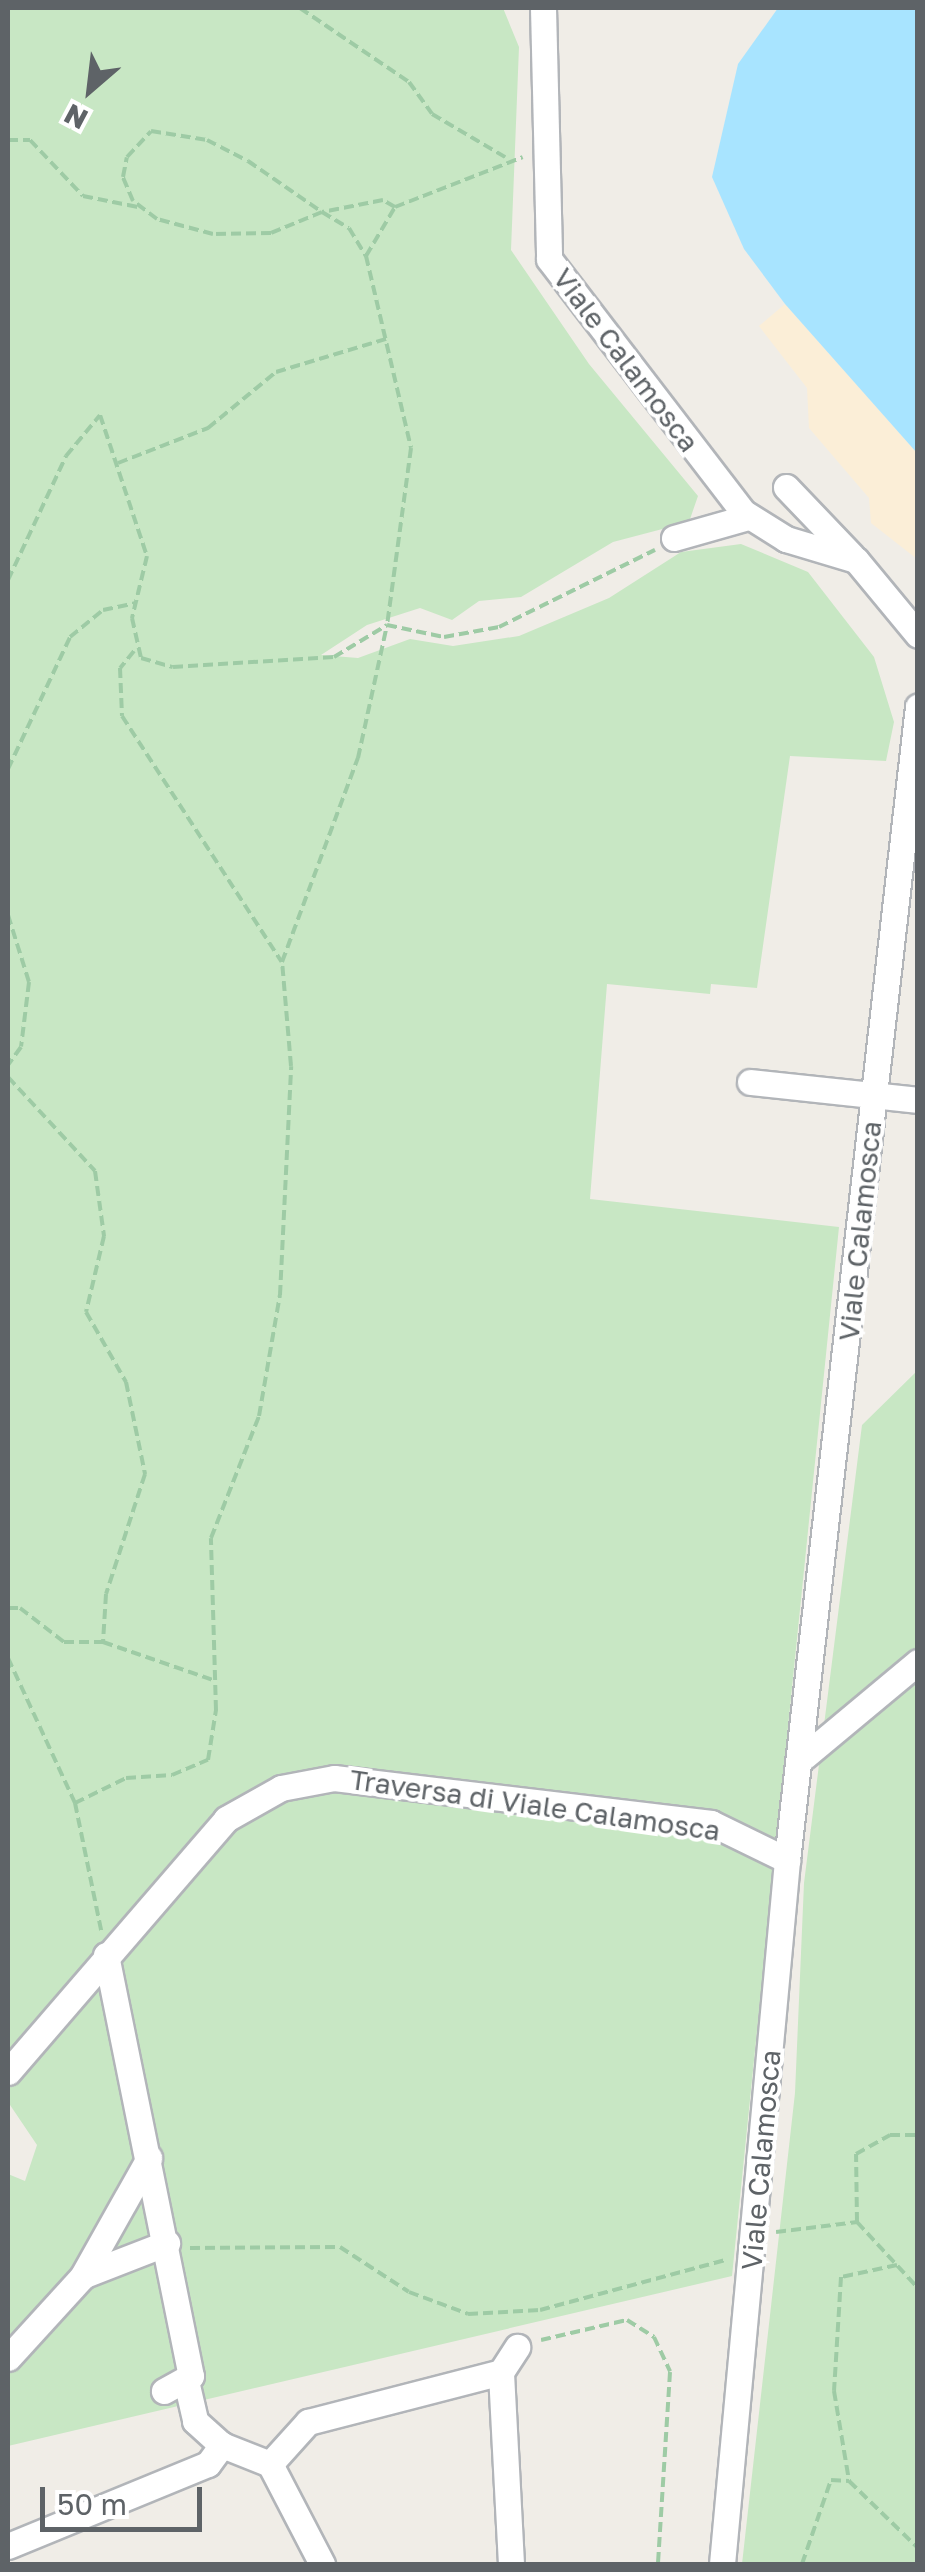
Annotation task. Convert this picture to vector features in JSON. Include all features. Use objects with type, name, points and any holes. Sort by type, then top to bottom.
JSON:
[{"type":"street","name":"Viale Calamosca","points":[[543,8],[549,259],[748,517]]},
{"type":"street","points":[[786,488],[856,560],[918,636]]},
{"type":"street","points":[[674,538],[748,517],[856,560]]},
{"type":"street","name":"Viale Calamosca","points":[[722,2564],[787,1860],[805,1756],[918,706]]},
{"type":"street","points":[[750,1082],[918,1100]]},
{"type":"street","points":[[805,1756],[918,1662]]},
{"type":"street","name":"Traversa di Viale Calamosca","points":[[8,2072],[226,1820],[306,1782],[712,1823],[787,1860]]},
{"type":"street","points":[[106,1955],[167,2246],[176,2388],[196,2422],[222,2445],[270,2464],[322,2564]]},
{"type":"street","points":[[8,2358],[82,2277],[149,2158]]},
{"type":"street","points":[[82,2277],[167,2246]]},
{"type":"street","points":[[512,2564],[501,2372],[517,2347]]},
{"type":"street","points":[[270,2464],[308,2422],[501,2372]]},
{"type":"street","points":[[8,2546],[208,2464],[222,2445]]},
{"type":"path","points":[[300,8],[409,82],[432,114],[505,157]]},
{"type":"path","points":[[75,1803],[126,1778],[172,1775],[208,1760],[213,1680],[211,1538],[260,1416],[280,1295],[291,1066],[282,962],[358,758],[387,624],[411,448],[366,256],[349,228],[207,140],[151,130],[122,177],[142,208]]},
{"type":"path","points":[[8,140],[30,140],[84,196],[142,208],[213,234],[272,233],[322,212],[382,200],[396,207]]},
{"type":"path","points":[[366,256],[396,207],[505,157],[544,157]]},
{"type":"path","points":[[118,463],[208,428],[276,372],[386,339]]},
{"type":"path","points":[[8,580],[66,456],[100,415],[147,556],[136,603],[134,651],[120,668],[122,716],[282,962]]},
{"type":"path","points":[[134,651],[173,666],[334,657],[387,624],[444,636],[499,627],[674,538]]},
{"type":"path","points":[[8,769],[70,637],[104,610],[136,603]]},
{"type":"path","points":[[8,914],[29,982],[21,1047],[8,1065]]},
{"type":"path","points":[[8,1077],[95,1171],[104,1236],[86,1312],[126,1382],[145,1474],[106,1594],[103,1642]]},
{"type":"path","points":[[8,1608],[20,1608],[64,1642],[103,1642],[213,1680]]},
{"type":"path","points":[[8,1658],[75,1803],[106,1955]]},
{"type":"path","points":[[918,2135],[890,2135],[856,2154],[858,2222],[918,2288]]},
{"type":"path","points":[[167,2246],[340,2247],[435,2306],[468,2314],[590,2299],[754,2242],[858,2222]]},
{"type":"path","points":[[896,2265],[841,2277],[834,2391],[849,2481],[918,2548]]},
{"type":"path","points":[[517,2347],[628,2320],[654,2337],[670,2372],[658,2564]]},
{"type":"path","points":[[802,2564],[831,2480],[849,2481]]},
{"type":"green space","points":[[8,8],[503,8],[519,47],[511,250],[589,364],[698,496],[689,522],[613,542],[521,597],[479,601],[452,620],[420,608],[367,625],[321,655],[358,658],[410,639],[453,646],[519,636],[609,598],[681,552],[741,544],[808,572],[874,657],[894,722],[886,761],[790,756],[757,988],[711,984],[710,994],[607,984],[590,1199],[839,1227],[732,2276],[8,2446],[8,2174],[25,2181],[37,2145],[8,2102]]},
{"type":"green space","points":[[917,1371],[917,2564],[742,2564],[795,2093],[804,1883],[862,1425]]},
{"type":"sand","points":[[785,304],[917,453],[917,559],[871,523],[869,498],[809,428],[807,388],[759,326]]},
{"type":"water","points":[[778,8],[917,8],[917,453],[785,304],[744,249],[712,177],[738,64]]}]
